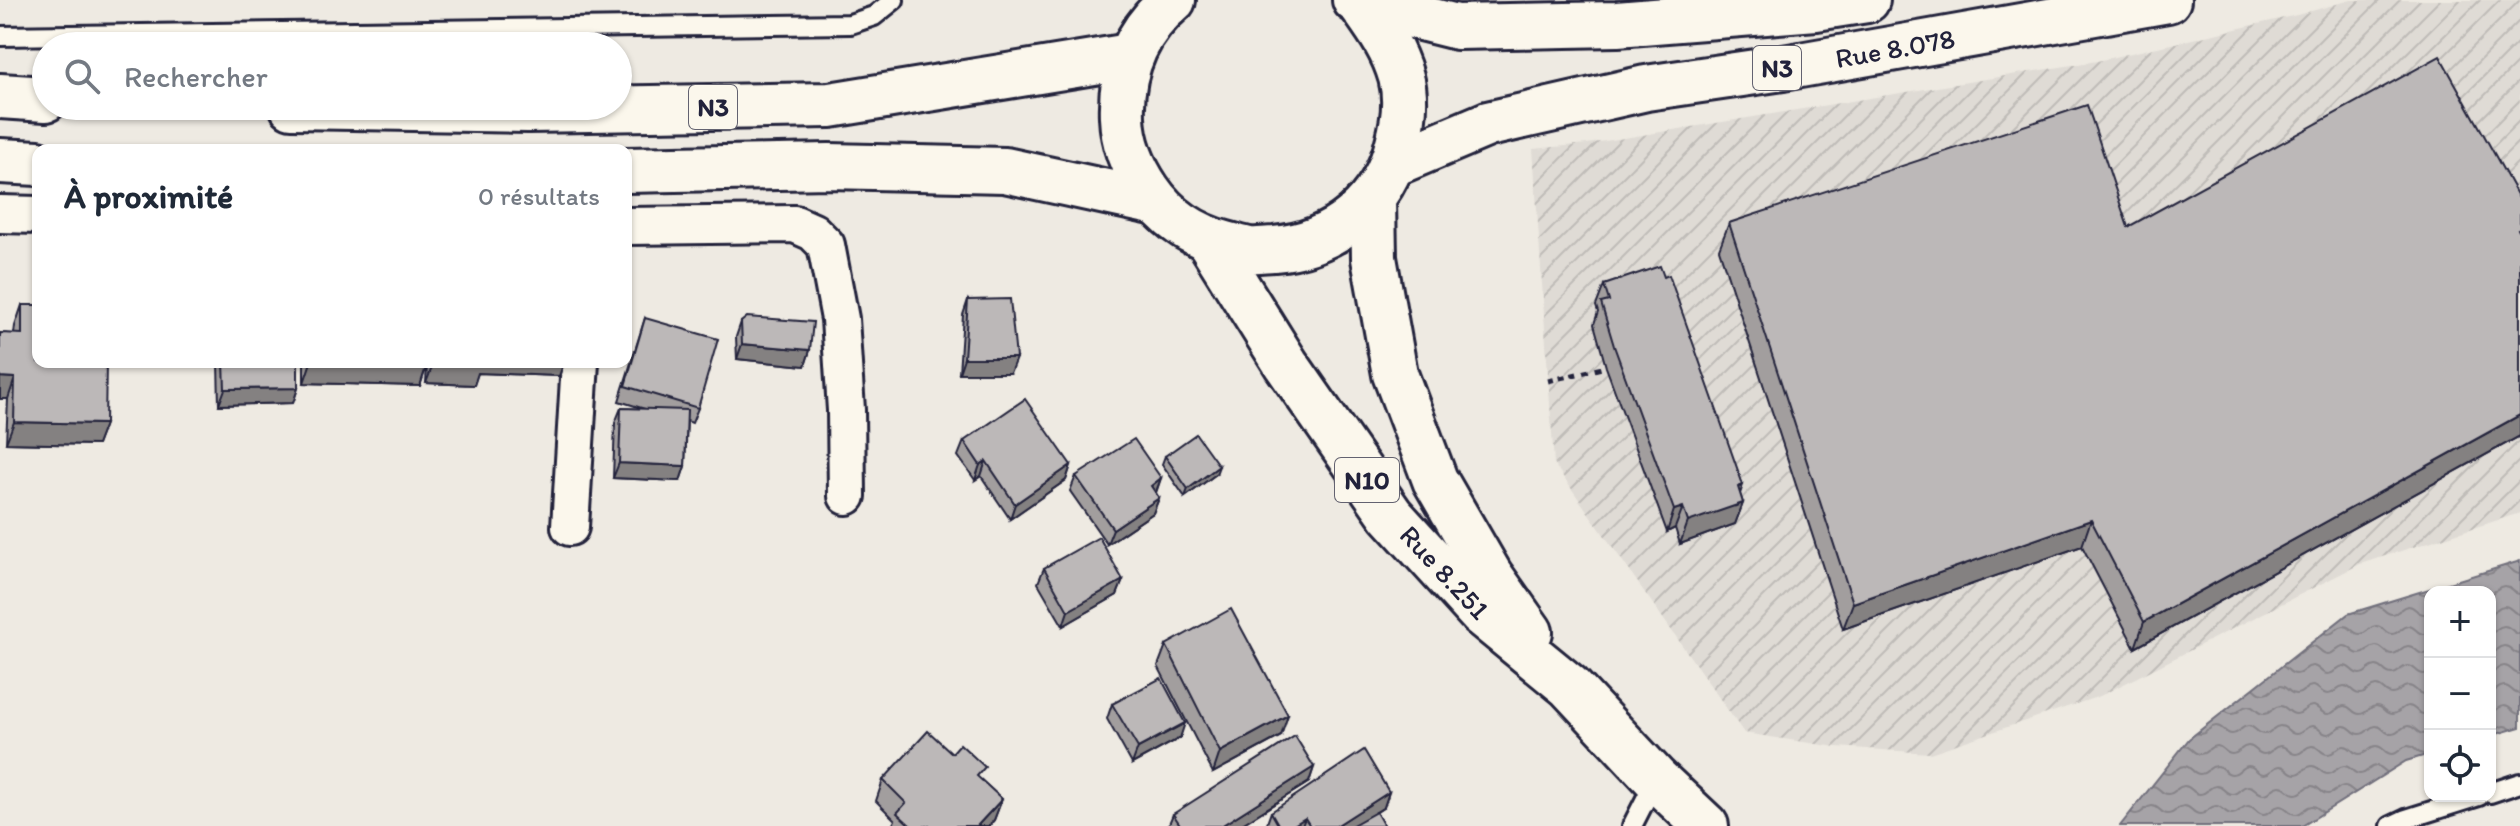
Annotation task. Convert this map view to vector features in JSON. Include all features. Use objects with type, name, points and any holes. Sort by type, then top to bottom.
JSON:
[{"type":"highway","name":"N3","points":[[1173,0],[1155,15],[1130,56],[1121,94],[1122,133],[1135,171],[1157,203],[1180,224],[1208,239],[1252,250],[1297,247],[1339,229],[1383,182],[1405,116],[1402,79],[1389,44],[1358,2]]},
{"type":"highway","name":"Rue 8.078","points":[[1358,2],[1457,27],[1617,24],[1816,8],[1867,0]]},
{"type":"highway","name":"Rue 8.078","points":[[1383,182],[1488,124],[1646,88],[1783,68],[2168,0]]},
{"type":"highway","name":"N3","points":[[632,108],[830,105],[1130,56]]},
{"type":"highway","points":[[0,96],[32,98]]},
{"type":"highway","points":[[0,161],[32,163]]},
{"type":"highway","name":"N3","points":[[632,170],[829,166],[1005,170],[1157,203]]},
{"type":"highway","name":"Rue 8.251","points":[[1383,182],[1374,258],[1395,374],[1435,480],[1490,575],[1569,686]]},
{"type":"highway","name":"Rue 8.251","points":[[1208,239],[1286,364],[1391,515],[1481,614],[1569,686],[1656,779],[1706,826]]},
{"type":"street","points":[[0,214],[32,215]]},
{"type":"street","points":[[632,226],[795,224],[813,232],[826,245],[840,319],[847,496]]},
{"type":"street","points":[[570,527],[580,368]]},
{"type":"lane","points":[[283,32],[850,24],[874,16],[894,0]]},
{"type":"lane","points":[[0,36],[32,36]]},
{"type":"lane","points":[[1632,826],[1656,779]]},
{"type":"lane","points":[[2496,791],[2520,783]]},
{"type":"lane","points":[[2391,826],[2460,802]]},
{"type":"path","points":[[1548,381],[1606,367]]},
{"type":"shaded area","points":[[2351,0],[2520,0],[2520,513],[2360,564],[2100,696],[1930,753],[1836,747],[1744,733],[1554,464],[1533,149],[1587,144],[2097,61]]},
{"type":"water","points":[[2520,561],[2520,727],[2496,734],[2496,586],[2439,586]]},
{"type":"water","points":[[2424,591],[2424,756],[2406,761],[2302,826],[2120,826],[2189,739],[2348,614]]},
{"type":"building","points":[[2440,56],[2520,200],[2520,415],[2144,622],[2091,520],[1853,603],[1729,223],[2087,105],[2128,227]]},
{"type":"building","points":[[1660,266],[1664,277],[1669,275],[1743,485],[1738,487],[1743,503],[1688,522],[1683,507],[1674,510],[1601,303],[1609,301],[1604,285]]},
{"type":"building","points":[[1010,299],[1016,358],[964,358],[968,300]]},
{"type":"building","points":[[22,305],[32,305],[32,368],[106,368],[105,424],[14,422],[15,378],[0,377],[0,333],[22,334]]},
{"type":"building","points":[[747,317],[813,322],[810,350],[742,344],[741,322]]},
{"type":"building","points":[[645,318],[718,339],[698,408],[625,386]]},
{"type":"building","points":[[224,368],[298,368],[298,388],[225,389]]},
{"type":"building","points":[[1025,399],[1071,465],[1015,504],[986,461],[980,465],[964,441]]},
{"type":"building","points":[[621,408],[687,410],[685,466],[619,463]]},
{"type":"building","points":[[1196,434],[1219,466],[1188,489],[1165,456]]},
{"type":"building","points":[[1134,439],[1161,478],[1151,486],[1159,498],[1113,529],[1076,476]]},
{"type":"building","points":[[1099,537],[1123,580],[1068,611],[1044,568]]},
{"type":"building","points":[[1231,609],[1288,715],[1220,752],[1166,645]]},
{"type":"building","points":[[1161,678],[1185,723],[1138,748],[1112,704]]},
{"type":"building","points":[[928,731],[952,753],[960,744],[985,767],[977,776],[1002,799],[977,826],[911,826],[897,813],[906,803],[883,780]]},
{"type":"building","points":[[1295,736],[1314,767],[1221,826],[1181,826],[1173,814]]},
{"type":"building","points":[[1364,750],[1389,792],[1336,826],[1310,826],[1305,818],[1292,826],[1279,826],[1271,812]]},
{"type":"building","points":[[1376,812],[1384,826],[1351,826]]}]
